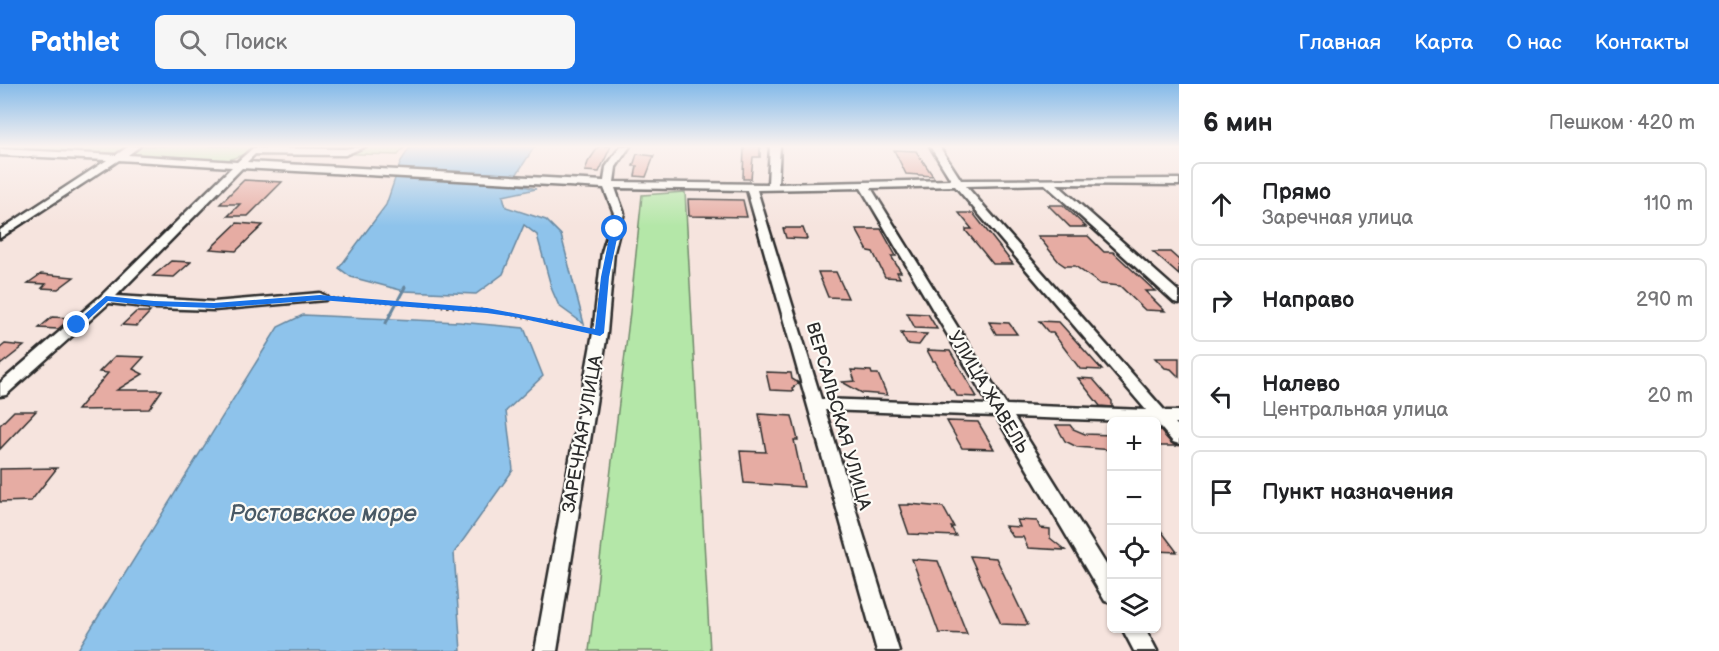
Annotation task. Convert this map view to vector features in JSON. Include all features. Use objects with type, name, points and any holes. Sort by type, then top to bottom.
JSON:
[{"type":"street","points":[[0,235],[68,188],[95,172]]},
{"type":"street","points":[[0,391],[106,299],[232,172]]},
{"type":"street","points":[[352,172],[534,182],[752,189],[774,186],[963,188],[1047,181],[1179,182]]},
{"type":"street","points":[[608,184],[610,172]]},
{"type":"street","points":[[773,172],[774,186]]},
{"type":"street","points":[[952,172],[963,188],[1179,438]]},
{"type":"street","points":[[1047,181],[1179,299]]},
{"type":"street","points":[[1167,182],[1179,191]]},
{"type":"street","name":"ЗАРЕЧНАЯ УЛИЦА","points":[[546,651],[600,333],[609,252],[619,213],[608,184]]},
{"type":"street","name":"УЛИЦА ЖАВЕЛЬ","points":[[866,188],[1107,586]]},
{"type":"street","name":"ВЕРСАЛЬСКАЯ УЛИЦА","points":[[752,189],[888,651]]},
{"type":"street","points":[[106,299],[154,304],[214,306],[320,297]]},
{"type":"street","points":[[814,404],[1179,417]]},
{"type":"street","points":[[1136,633],[1146,651]]},
{"type":"path","points":[[320,297],[487,310],[600,333]]},
{"type":"green space","points":[[685,192],[710,651],[589,651],[642,195]]},
{"type":"water","points":[[397,172],[518,172],[511,183],[536,189],[503,196],[506,207],[546,220],[561,235],[584,324],[559,306],[552,290],[537,235],[524,225],[503,274],[476,294],[404,291],[351,277],[339,268],[386,205]]},
{"type":"water","name":"Ростовское море","points":[[303,315],[459,322],[524,328],[543,376],[506,411],[513,470],[454,553],[461,651],[77,651],[278,327]]},
{"type":"building","points":[[636,172],[648,172],[646,177],[635,176]]},
{"type":"building","points":[[743,172],[752,172],[751,179],[743,179]]},
{"type":"building","points":[[931,172],[933,176],[906,174]]},
{"type":"building","points":[[244,180],[282,182],[248,216],[228,216],[240,204],[220,204]]},
{"type":"building","points":[[688,199],[743,200],[747,217],[689,216]]},
{"type":"building","points":[[1048,205],[1063,205],[1086,227],[1070,227]]},
{"type":"building","points":[[959,213],[973,213],[1013,264],[993,264],[966,231],[966,229],[972,229]]},
{"type":"building","points":[[237,223],[263,225],[236,251],[210,249]]},
{"type":"building","points":[[783,228],[803,228],[807,239],[786,238]]},
{"type":"building","points":[[856,229],[881,229],[896,256],[891,256],[901,272],[897,272],[900,278],[885,277],[873,252],[868,251]]},
{"type":"building","points":[[1038,236],[1088,236],[1104,252],[1113,252],[1155,291],[1145,291],[1165,311],[1145,310],[1120,286],[1100,284],[1075,266],[1065,266]]},
{"type":"building","points":[[1153,252],[1170,252],[1179,260],[1179,275]]},
{"type":"building","points":[[171,261],[191,262],[174,277],[153,276]]},
{"type":"building","points":[[818,272],[836,272],[848,298],[828,297]]},
{"type":"building","points":[[41,274],[74,277],[58,289],[42,288],[46,284],[28,283]]},
{"type":"building","points":[[136,312],[150,312],[137,326],[122,325]]},
{"type":"building","points":[[907,313],[928,314],[937,329],[915,328]]},
{"type":"building","points":[[52,317],[71,318],[58,329],[39,328]]},
{"type":"building","points":[[1039,321],[1059,322],[1102,370],[1080,369],[1053,333],[1049,333]]},
{"type":"building","points":[[989,322],[1009,323],[1017,334],[996,334]]},
{"type":"building","points":[[901,333],[927,334],[919,345],[907,344]]},
{"type":"building","points":[[5,344],[24,346],[0,365],[0,348]]},
{"type":"building","points":[[927,350],[950,351],[977,397],[957,396]]},
{"type":"building","points":[[115,356],[144,357],[133,369],[143,374],[117,390],[162,390],[149,409],[77,410],[108,373],[99,372]]},
{"type":"building","points":[[1155,358],[1179,358],[1179,377],[1171,369],[1165,368]]},
{"type":"building","points":[[851,370],[871,371],[872,374],[878,374],[887,395],[862,393],[842,382],[855,381]]},
{"type":"building","points":[[766,372],[791,373],[792,379],[799,383],[792,388],[793,391],[770,390]]},
{"type":"building","points":[[1078,378],[1093,379],[1112,401],[1112,407],[1100,406]]},
{"type":"building","points":[[14,411],[36,411],[0,449],[0,425]]},
{"type":"building","points":[[759,414],[792,416],[798,440],[794,440],[804,487],[744,483],[740,451],[766,452]]},
{"type":"building","points":[[947,421],[978,422],[994,449],[962,448]]},
{"type":"building","points":[[1056,425],[1070,425],[1073,429],[1085,434],[1107,435],[1107,450],[1077,447],[1065,441]]},
{"type":"building","points":[[1161,432],[1171,443],[1177,446],[1161,446]]},
{"type":"building","points":[[57,468],[31,501],[0,502],[0,469]]},
{"type":"building","points":[[899,505],[943,507],[954,527],[951,527],[956,536],[909,534]]},
{"type":"building","points":[[1017,520],[1037,521],[1040,528],[1050,529],[1050,538],[1065,550],[1028,548],[1023,537],[1013,537],[1005,526],[1020,527]]},
{"type":"building","points":[[1161,531],[1177,552],[1161,551]]},
{"type":"building","points":[[970,556],[996,558],[1028,625],[1001,624]]},
{"type":"building","points":[[912,559],[938,561],[967,634],[939,633]]},
{"type":"waterway","points":[[386,323],[405,287]]},
{"type":"route","points":[[77,325],[106,299],[154,304],[214,306],[320,297],[487,310],[600,333],[605,277],[615,229]]}]
